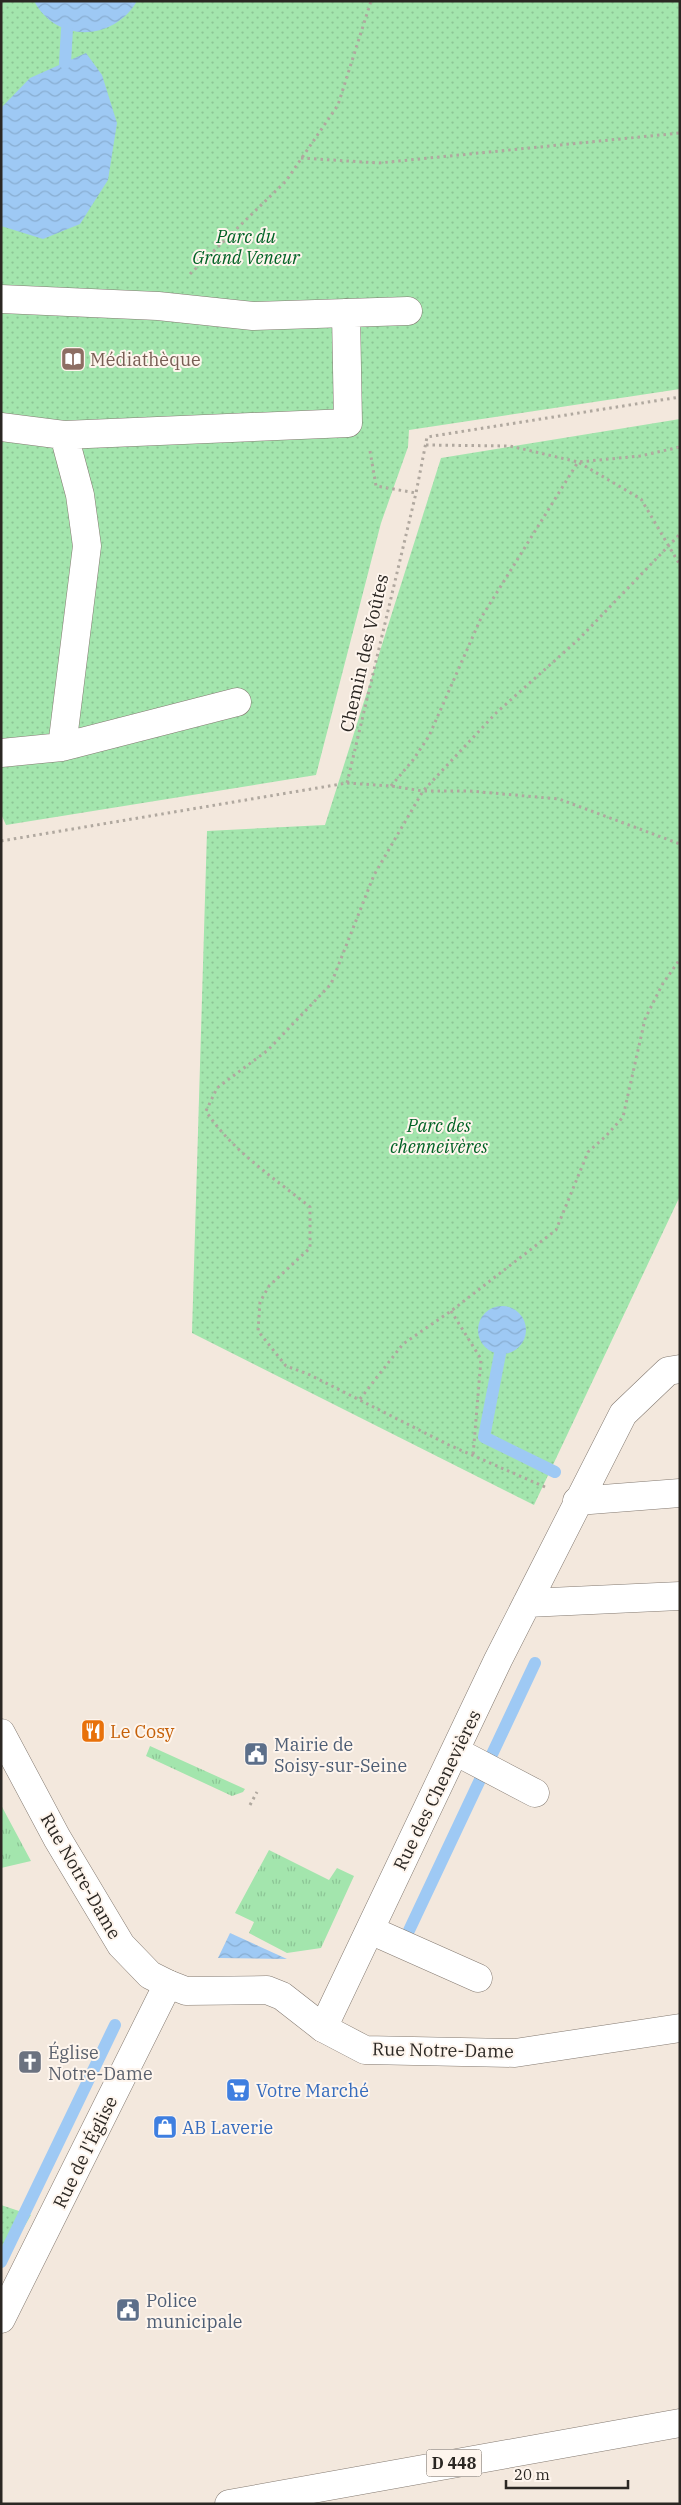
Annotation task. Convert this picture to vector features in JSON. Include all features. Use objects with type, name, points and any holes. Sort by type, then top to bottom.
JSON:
[{"type":"main road","points":[[1,299],[158,306],[253,316],[408,311]]},
{"type":"main road","points":[[1,427],[64,435],[348,423],[346,314]]},
{"type":"main road","points":[[62,747],[87,546],[80,495],[64,435]]},
{"type":"main road","points":[[1,753],[62,747],[236,702]]},
{"type":"main road","name":"Rue des Chenevières","points":[[323,2028],[527,1603],[623,1414],[668,1371],[680,1370]]},
{"type":"main road","points":[[578,1501],[680,1493]]},
{"type":"main road","points":[[527,1603],[680,1596]]},
{"type":"main road","name":"Rue Notre-Dame","points":[[1,1733],[57,1838],[121,1945],[150,1975],[168,1984],[186,1991],[267,1990],[282,1996],[323,2028],[365,2050],[515,2053],[680,2028]]},
{"type":"main road","points":[[455,1752],[534,1793]]},
{"type":"main road","points":[[370,1930],[478,1978]]},
{"type":"main road","name":"Rue de l'Église","points":[[1,2319],[168,1984]]},
{"type":"main road","name":"D 448","points":[[229,2504],[680,2423]]},
{"type":"path","points":[[158,306],[286,181],[338,105],[371,1]]},
{"type":"path","points":[[301,158],[379,163],[680,132]]},
{"type":"path","points":[[680,397],[427,437],[426,445],[510,446],[578,462],[641,499],[667,547],[680,566]]},
{"type":"path","points":[[348,423],[372,454],[376,486],[416,494]]},
{"type":"path","name":"Chemin des Voûtes","points":[[347,783],[426,445]]},
{"type":"path","points":[[578,462],[640,456],[680,447]]},
{"type":"path","points":[[391,786],[413,760],[429,736],[481,618],[578,462]]},
{"type":"path","points":[[578,1501],[473,1456],[360,1399],[308,1374],[286,1366],[258,1331],[260,1302],[269,1286],[310,1248],[310,1207],[252,1160],[217,1128],[206,1110],[217,1088],[268,1050],[331,984],[374,876],[423,791],[496,713],[579,639],[680,534]]},
{"type":"path","points":[[1,841],[347,783],[391,786],[423,791],[470,791],[559,799],[680,844]]},
{"type":"path","points":[[360,1399],[404,1344],[451,1311],[556,1230],[588,1152],[623,1117],[645,1019],[662,985],[680,959]]},
{"type":"path","points":[[451,1311],[481,1359],[473,1456]]},
{"type":"path","points":[[250,1806],[257,1792]]},
{"type":"green space","name":"Parc du Grand Veneur","points":[[1,1],[680,1],[680,389],[409,430],[408,447],[381,523],[316,775],[6,825],[1,814]]},
{"type":"green space","name":"Parc des chenneivères","points":[[680,419],[680,1196],[534,1505],[192,1333],[207,831],[325,825],[441,458]]},
{"type":"green space","points":[[150,1746],[245,1789],[243,1792],[232,1796],[146,1756]]},
{"type":"green space","points":[[1,1805],[31,1861],[1,1868]]},
{"type":"green space","points":[[269,1850],[329,1880],[337,1868],[354,1876],[321,1948],[287,1953],[249,1933],[254,1922],[235,1913]]},
{"type":"green space","points":[[1,2205],[31,2215],[1,2267]]},
{"type":"water","points":[[34,1],[137,1],[127,14],[114,24],[100,30],[86,32],[71,30],[57,25],[44,15]]},
{"type":"water","points":[[86,53],[102,75],[117,123],[108,180],[80,224],[43,239],[1,226],[1,108],[30,78]]},
{"type":"water","points":[[497,1306],[507,1306],[519,1313],[526,1325],[526,1335],[519,1347],[507,1354],[497,1354],[489,1350],[482,1343],[478,1335],[478,1325],[482,1317],[489,1310]]},
{"type":"water","points":[[230,1933],[287,1959],[218,1958]]},
{"type":"waterway","points":[[65,63],[67,29]]},
{"type":"waterway","points":[[500,1354],[484,1437],[555,1472]]},
{"type":"waterway","points":[[405,1939],[535,1663]]},
{"type":"waterway","points":[[1,2262],[115,2025]]},
{"type":"place","name":"Médiathèque","points":[[73,359]]},
{"type":"place","name":"Le Cosy","points":[[93,1731]]},
{"type":"place","name":"Mairie de Soisy-sur-Seine","points":[[256,1754]]},
{"type":"place","name":"Église Notre-Dame","points":[[30,2062]]},
{"type":"place","name":"Votre Marché","points":[[238,2090]]},
{"type":"place","name":"AB Laverie","points":[[165,2127]]},
{"type":"place","name":"Police municipale","points":[[128,2310]]}]
